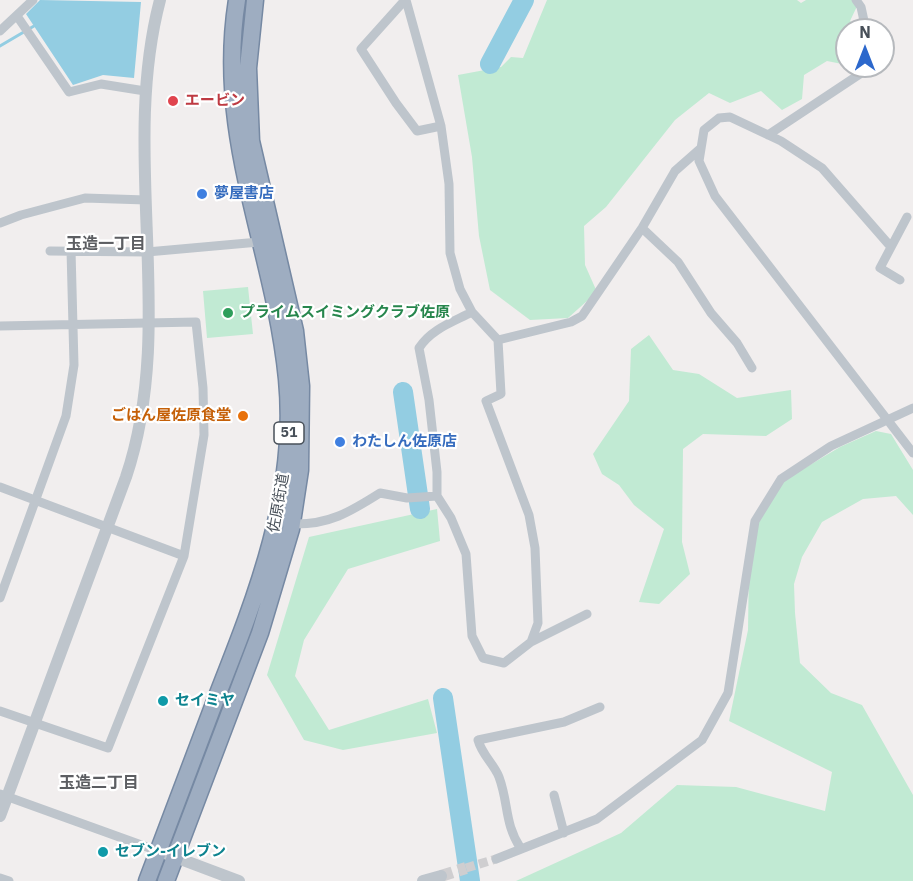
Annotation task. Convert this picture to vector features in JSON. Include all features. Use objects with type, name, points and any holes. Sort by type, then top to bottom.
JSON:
[{"type":"highway","name":"佐原街道","points":[[147,881],[244,627],[267,559],[283,495],[289,434],[287,380],[281,338],[248,195],[235,120],[232,68],[237,0]]},
{"type":"highway","name":"佐原街道","points":[[166,881],[260,633],[292,524],[301,459],[301,386],[295,332],[251,141],[248,68],[255,0]]},
{"type":"street","points":[[0,31],[33,0]]},
{"type":"street","points":[[0,816],[4,796],[108,526],[140,430],[146,389],[148,325],[145,91],[160,0]]},
{"type":"street","points":[[405,0],[441,126],[449,184],[450,253],[460,289],[472,312],[498,340],[501,394],[486,401],[529,514],[536,548],[538,623],[531,642]]},
{"type":"street","points":[[405,0],[361,49],[396,104],[417,131],[441,126]]},
{"type":"street","points":[[856,0],[861,7],[863,18]]},
{"type":"street","points":[[17,16],[69,92],[101,84],[145,91]]},
{"type":"street","points":[[768,135],[854,78]]},
{"type":"street","points":[[891,247],[822,168],[768,135],[730,117],[719,118],[704,130],[699,161],[728,215],[888,417],[913,453]]},
{"type":"street","points":[[498,340],[571,322],[582,316],[642,228],[675,171],[700,149]]},
{"type":"street","points":[[1,221],[85,198],[146,200]]},
{"type":"street","points":[[900,280],[880,268],[907,217]]},
{"type":"street","points":[[642,228],[678,262],[711,313],[737,343],[752,368]]},
{"type":"street","points":[[50,251],[147,252],[259,242]]},
{"type":"street","points":[[0,598],[66,416],[73,373],[75,326],[71,250]]},
{"type":"street","points":[[472,312],[425,338],[419,348],[429,400],[437,472],[433,497],[451,518],[466,554],[472,636],[483,658],[504,663],[531,642],[587,614]]},
{"type":"street","points":[[0,326],[148,325],[196,322],[203,388],[204,435],[184,556],[108,748],[0,711]]},
{"type":"street","points":[[496,859],[597,819],[702,740],[728,693],[755,521],[781,478],[811,458],[888,417],[909,410],[913,402]]},
{"type":"street","points":[[0,487],[184,556]]},
{"type":"street","points":[[292,524],[310,524],[344,516],[380,493],[406,498],[433,497]]},
{"type":"street","points":[[521,849],[510,833],[499,776],[481,751],[478,740],[564,722],[600,707]]},
{"type":"street","points":[[554,795],[564,833]]},
{"type":"street","points":[[4,796],[58,813],[239,881]]},
{"type":"street","points":[[425,881],[441,876]]},
{"type":"street","points":[[0,878],[9,881]]},
{"type":"green space","points":[[547,0],[797,0],[801,3],[806,0],[860,0],[851,18],[835,18],[835,63],[827,61],[804,75],[802,99],[782,110],[761,91],[730,103],[709,93],[675,120],[606,207],[584,226],[585,265],[597,292],[568,318],[530,320],[490,290],[479,236],[472,157],[458,75],[501,67],[511,57],[523,58]]},
{"type":"green space","name":"プライムスイミングクラブ佐原","points":[[248,287],[253,334],[207,338],[203,291]]},
{"type":"green space","points":[[649,335],[673,370],[699,374],[737,398],[791,390],[792,419],[766,436],[703,434],[683,449],[682,542],[690,574],[659,604],[639,602],[664,529],[634,505],[619,485],[602,474],[593,454],[629,401],[631,349]]},
{"type":"green space","points":[[876,431],[891,434],[913,470],[913,515],[896,496],[863,499],[822,522],[802,557],[794,584],[795,613],[800,663],[831,693],[862,705],[913,795],[913,881],[516,881],[621,833],[677,785],[736,787],[825,811],[832,772],[729,721],[748,630],[749,563],[759,521],[783,481],[840,447]]},
{"type":"green space","points":[[437,509],[440,541],[348,569],[304,640],[295,676],[329,730],[428,699],[437,733],[343,750],[304,740],[267,675],[309,537]]},
{"type":"water","points":[[40,0],[141,2],[134,78],[103,75],[73,85],[26,14]]},
{"type":"waterway","points":[[490,64],[524,0]]},
{"type":"waterway","points":[[0,46],[34,26]]},
{"type":"waterway","points":[[403,392],[420,509]]},
{"type":"waterway","points":[[443,698],[470,881]]},
{"type":"tunnel","points":[[466,868],[496,859]]},
{"type":"tunnel","points":[[441,876],[466,868]]},
{"type":"place","name":"エービン","points":[[173,101]]},
{"type":"place","name":"夢屋書店","points":[[202,194]]},
{"type":"place","name":"プライムスイミングクラブ佐原","points":[[228,313]]},
{"type":"place","name":"ごはん屋佐原食堂","points":[[243,416]]},
{"type":"place","name":"わたしん佐原店","points":[[340,442]]},
{"type":"place","name":"セイミヤ","points":[[163,701]]},
{"type":"place","name":"セブン-イレブン","points":[[103,852]]},
{"type":"district","name":"玉造一丁目","points":[[106,244]]},
{"type":"district","name":"玉造二丁目","points":[[99,783]]}]
